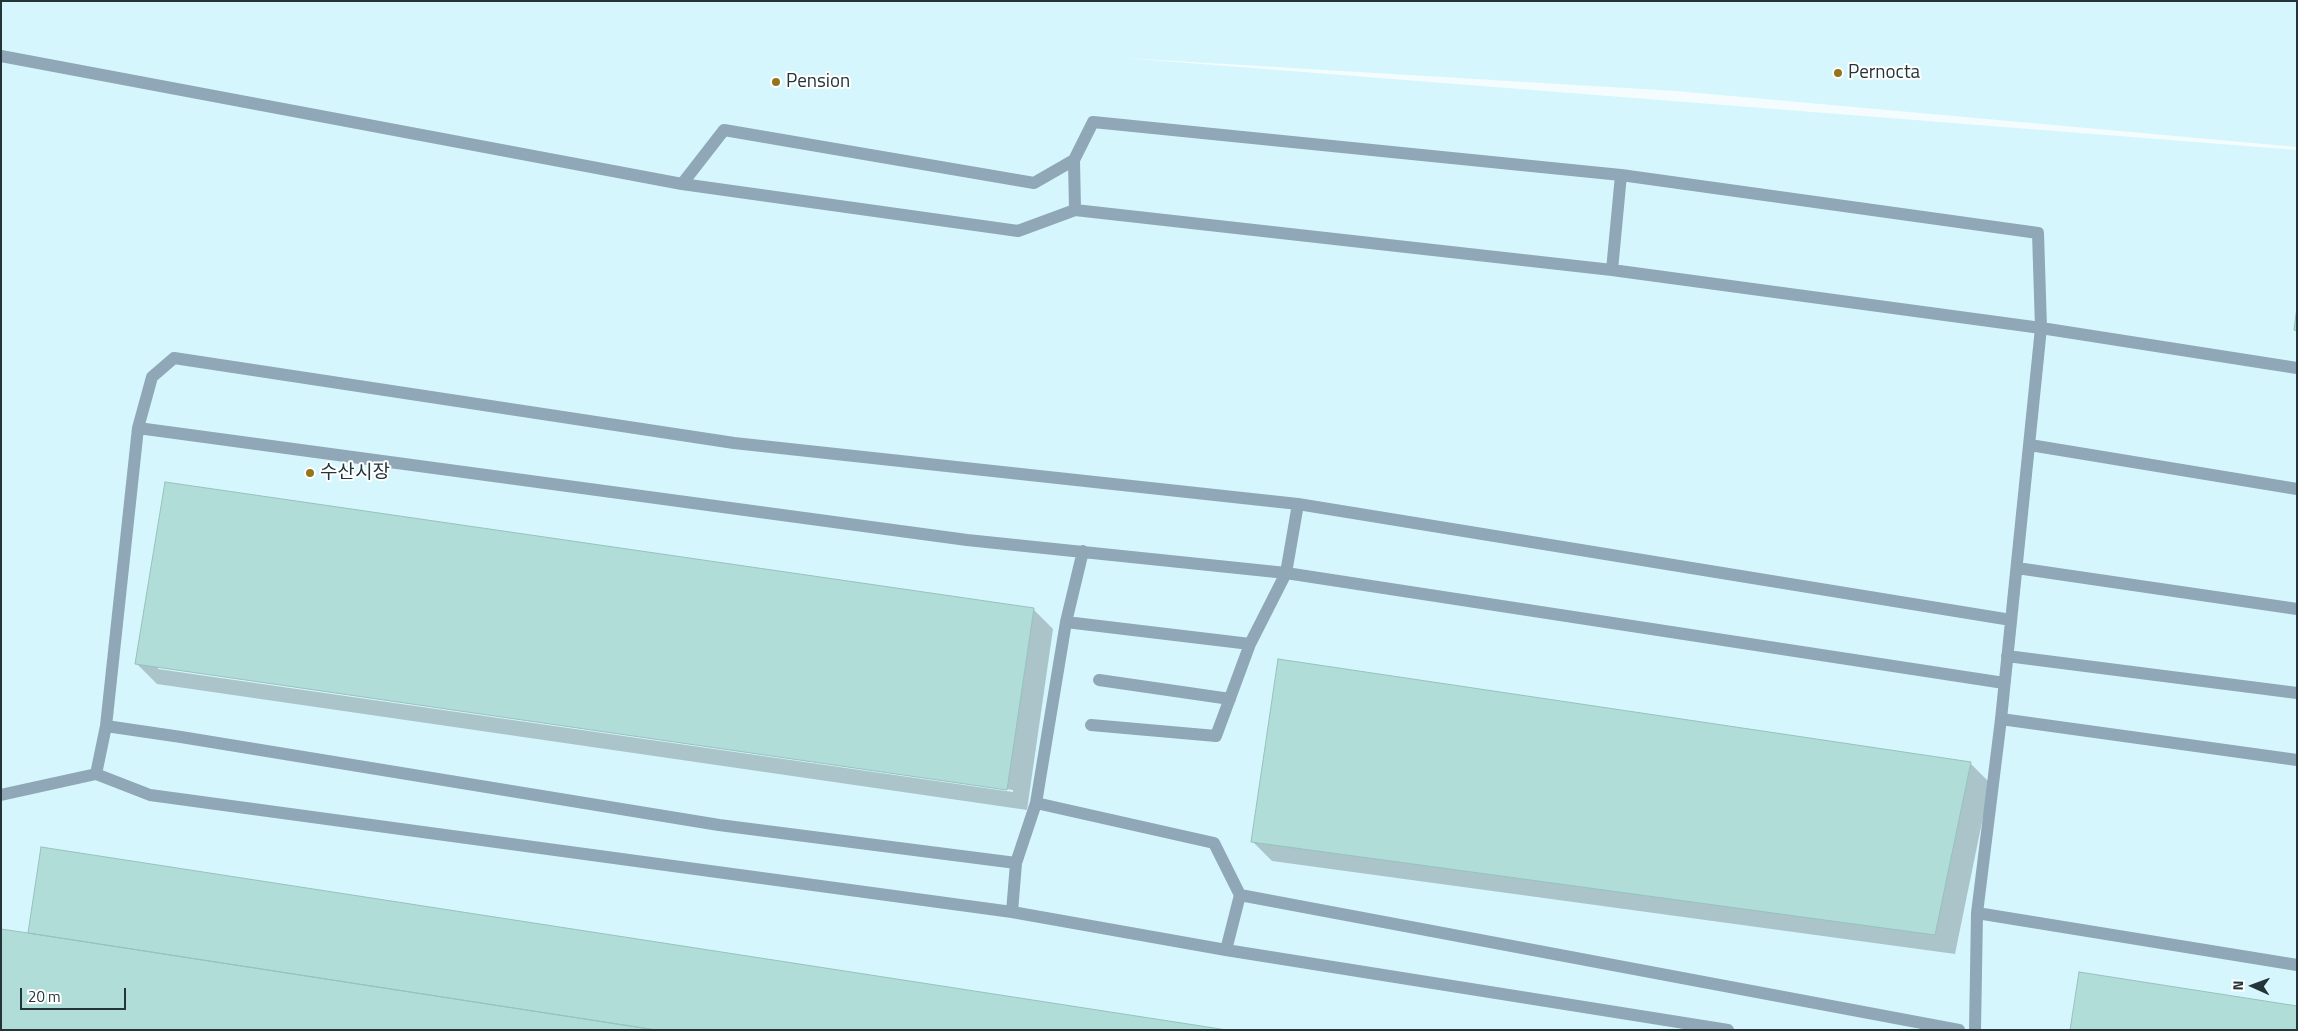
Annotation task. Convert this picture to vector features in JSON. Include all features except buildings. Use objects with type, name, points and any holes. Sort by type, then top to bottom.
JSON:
[{"type":"lane","points":[[1,56],[682,184],[1018,231],[1075,210],[1612,270],[2041,328],[2297,368]]},
{"type":"lane","points":[[1075,210],[1074,160],[1092,122],[1621,175],[2038,233],[2041,328],[2001,719],[1977,913],[1975,1030]]},
{"type":"lane","points":[[682,184],[724,130],[1034,183],[1074,160]]},
{"type":"lane","points":[[1612,270],[1621,175]]},
{"type":"lane","points":[[96,774],[106,726],[138,428],[152,377],[174,358],[734,443],[1298,504],[2011,620]]},
{"type":"lane","points":[[138,428],[967,540],[1286,573],[2004,683]]},
{"type":"lane","points":[[2030,445],[2297,489]]},
{"type":"lane","points":[[1091,725],[1216,736],[1250,644],[1286,573],[1298,504]]},
{"type":"lane","points":[[1012,912],[1016,863],[1036,803],[1066,622],[1084,551]]},
{"type":"lane","points":[[2016,568],[2297,609]]},
{"type":"lane","points":[[1066,622],[1250,644]]},
{"type":"lane","points":[[2007,656],[2297,694]]},
{"type":"lane","points":[[1099,680],[1230,699]]},
{"type":"lane","points":[[2001,719],[2297,760]]},
{"type":"lane","points":[[106,726],[719,825],[1016,863]]},
{"type":"lane","points":[[1,795],[96,774],[150,795],[1012,912],[1226,950],[1728,1030]]},
{"type":"lane","points":[[1036,803],[1214,843],[1240,895],[1226,950]]},
{"type":"lane","points":[[1240,895],[1960,1030]]},
{"type":"lane","points":[[1977,913],[2297,965]]},
{"type":"shaded area","points":[[1,1],[2297,1],[2297,147],[1676,91],[1125,58],[2297,150],[2297,1030],[1,1030]]},
{"type":"place","name":"Pernocta","points":[[1838,73]]},
{"type":"place","name":"Pension","points":[[776,82]]},
{"type":"place","name":"수산시장","points":[[310,473]]}]
